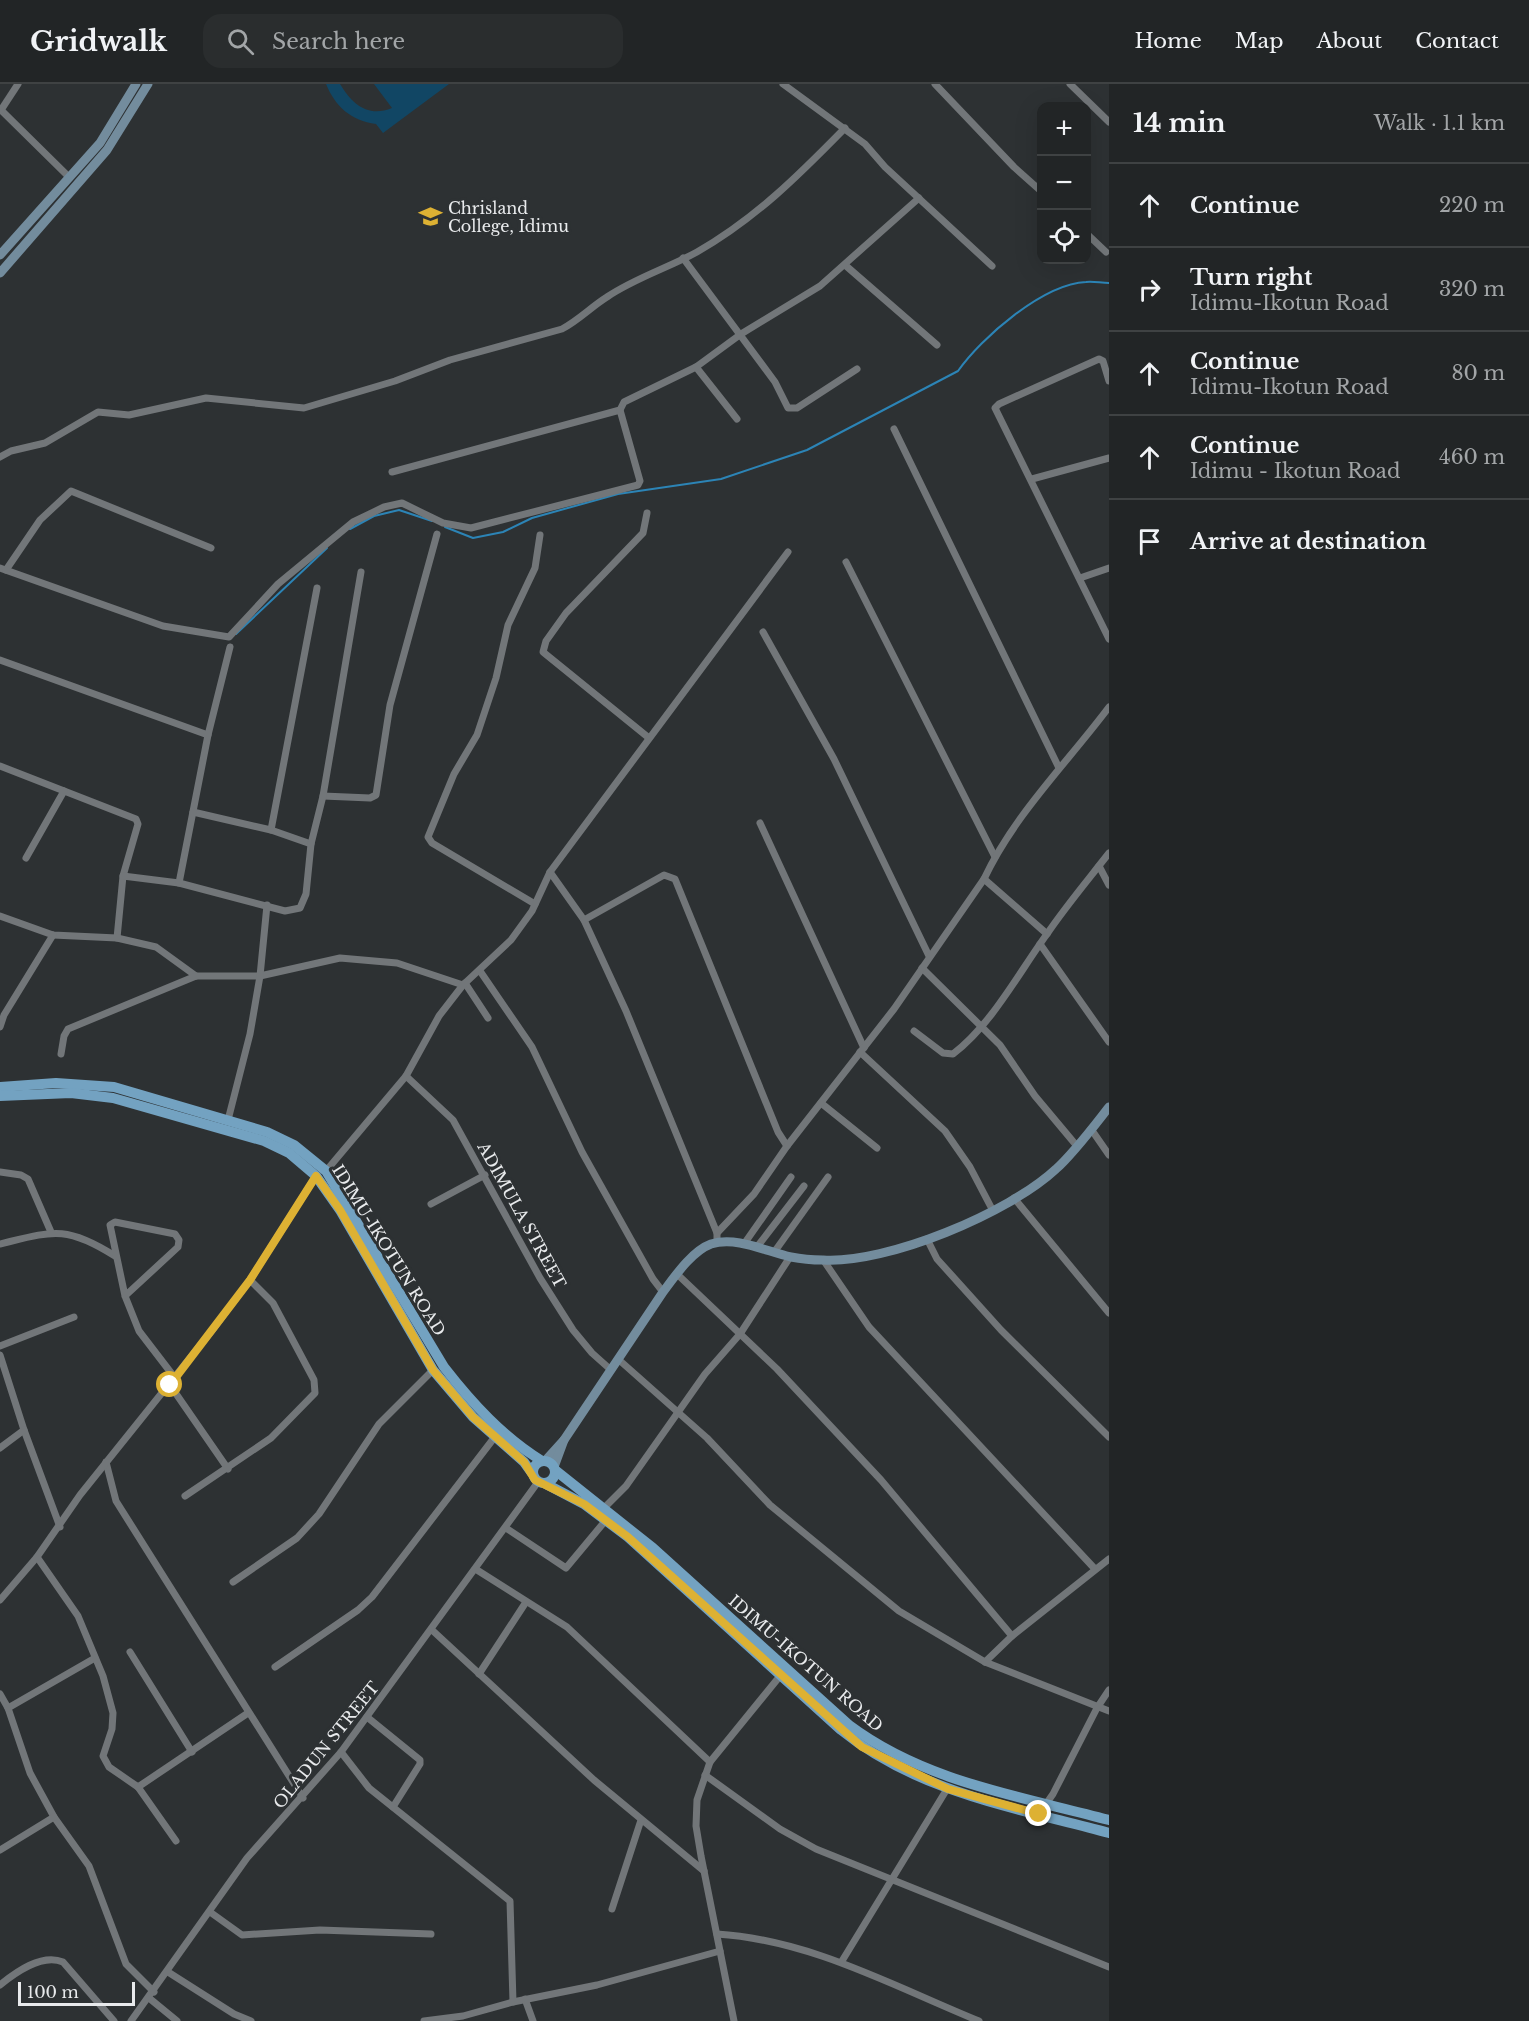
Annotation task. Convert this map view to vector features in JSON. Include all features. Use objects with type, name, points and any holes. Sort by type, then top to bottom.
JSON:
[{"type":"main road","name":"IDIMU-IKOTUN ROAD","points":[[0,1087],[56,1083],[114,1088],[267,1132],[294,1145],[321,1174],[444,1367],[480,1412],[654,1548],[849,1725],[874,1743],[938,1774],[1109,1820]]},
{"type":"main road","name":"IDIMU-IKOTUN ROAD","points":[[0,1096],[71,1093],[149,1106],[264,1141],[289,1153],[321,1174],[433,1370],[473,1417],[494,1438],[524,1462],[539,1480],[584,1504],[606,1520],[862,1747],[948,1789],[1109,1833]]},
{"type":"main road","points":[[536,1464],[549,1465],[552,1480],[539,1480],[536,1464]]},
{"type":"street","points":[[0,121],[2,111],[18,84]]},
{"type":"street","points":[[0,254],[100,143],[136,84]]},
{"type":"street","points":[[0,273],[107,150],[148,84]]},
{"type":"street","points":[[783,84],[865,144],[885,167],[992,266]]},
{"type":"street","points":[[934,84],[1037,188]]},
{"type":"street","points":[[1070,84],[1109,122]]},
{"type":"street","points":[[2,111],[69,177]]},
{"type":"street","points":[[0,457],[45,443],[98,412],[129,415],[206,398],[304,408],[395,381],[450,360],[562,329],[577,321],[608,296],[683,258],[760,210],[789,185],[844,128]]},
{"type":"street","points":[[211,548],[71,491],[40,519],[3,569],[163,626],[231,636],[278,584],[353,522],[384,507],[402,503],[443,523],[471,528],[638,485],[640,481],[620,410],[624,402],[696,366],[741,334],[820,286],[919,198]]},
{"type":"street","points":[[1091,238],[1106,252]]},
{"type":"street","points":[[683,258],[720,310],[741,334],[775,382],[785,405],[791,409],[797,408],[857,369]]},
{"type":"street","points":[[845,265],[938,345]]},
{"type":"street","points":[[1109,381],[1103,362],[1099,359],[999,404],[995,408],[1109,639]]},
{"type":"street","points":[[696,366],[738,419]]},
{"type":"street","points":[[392,472],[620,410]]},
{"type":"street","points":[[894,429],[1059,768]]},
{"type":"street","points":[[1032,479],[1109,458]]},
{"type":"street","points":[[647,513],[643,533],[566,613],[546,641],[543,652],[649,738]]},
{"type":"street","points":[[322,796],[370,798],[376,795],[390,705],[437,534]]},
{"type":"street","points":[[535,904],[432,843],[428,837],[454,774],[477,735],[496,678],[508,625],[535,568],[540,535]]},
{"type":"street","points":[[0,1600],[37,1557],[106,1462],[173,1382],[250,1280],[321,1174],[406,1076],[439,1016],[464,984],[511,940],[535,904],[550,872],[788,552]]},
{"type":"street","points":[[846,562],[995,856]]},
{"type":"street","points":[[1080,578],[1109,568]]},
{"type":"street","points":[[123,876],[178,883],[285,911],[300,908],[306,894],[311,844],[322,796],[361,572]]},
{"type":"street","points":[[271,830],[317,588]]},
{"type":"street","points":[[762,632],[834,759],[929,956]]},
{"type":"street","points":[[178,883],[208,735],[230,647]]},
{"type":"street","points":[[0,660],[208,735]]},
{"type":"street","points":[[717,1233],[754,1194],[787,1146],[862,1050],[984,879],[995,856],[1059,768],[1109,706]]},
{"type":"street","points":[[0,766],[136,819],[138,824],[123,876],[117,938]]},
{"type":"street","points":[[26,858],[64,791]]},
{"type":"street","points":[[193,812],[271,830],[311,844]]},
{"type":"street","points":[[760,823],[862,1050],[945,1131],[970,1167],[993,1209]]},
{"type":"street","points":[[914,1031],[943,1053],[953,1054],[981,1026],[1047,934],[1109,854]]},
{"type":"street","points":[[1099,866],[1109,885]]},
{"type":"street","points":[[550,872],[584,920],[626,1011],[717,1233],[717,1243]]},
{"type":"street","points":[[584,920],[664,875],[675,879],[727,1012],[778,1132],[787,1146]]},
{"type":"street","points":[[984,879],[1047,934]]},
{"type":"street","points":[[228,1120],[250,1034],[260,976],[267,905]]},
{"type":"street","points":[[0,916],[53,935],[117,938],[156,947],[196,976]]},
{"type":"street","points":[[0,1026],[53,935]]},
{"type":"street","points":[[1040,944],[1109,1042]]},
{"type":"street","points":[[61,1054],[64,1036],[68,1029],[196,976],[260,976],[340,958],[397,963],[464,984],[488,1018]]},
{"type":"street","points":[[922,968],[1000,1045],[1035,1096],[1076,1145]]},
{"type":"street","points":[[480,971],[532,1047],[582,1152],[653,1279],[663,1292]]},
{"type":"street","name":"ADIMULA STREET","points":[[406,1076],[453,1120],[540,1278],[573,1330],[592,1353],[611,1370]]},
{"type":"street","points":[[821,1103],[877,1148]]},
{"type":"street","points":[[549,1465],[663,1292],[677,1274],[704,1248],[717,1243],[744,1244],[790,1257],[824,1261],[877,1256],[927,1239],[1014,1198],[1058,1168],[1109,1107]]},
{"type":"street","points":[[1091,1130],[1109,1155]]},
{"type":"street","points":[[0,1172],[21,1175],[28,1179],[51,1232]]},
{"type":"street","points":[[431,1204],[485,1175]]},
{"type":"street","points":[[744,1244],[791,1177]]},
{"type":"street","points":[[775,1251],[828,1177]]},
{"type":"street","points":[[757,1247],[804,1186]]},
{"type":"street","points":[[1014,1198],[1109,1313]]},
{"type":"street","points":[[125,1296],[178,1247],[179,1240],[175,1234],[115,1222],[110,1225],[125,1296],[139,1331],[228,1469]]},
{"type":"street","points":[[0,1244],[51,1232],[81,1237],[115,1256]]},
{"type":"street","points":[[927,1239],[937,1259],[1001,1330],[1109,1437]]},
{"type":"street","points":[[604,1507],[626,1486],[705,1374],[740,1334],[790,1257]]},
{"type":"street","points":[[824,1261],[868,1327],[1095,1569]]},
{"type":"street","points":[[677,1274],[740,1334],[880,1480],[1011,1636]]},
{"type":"street","points":[[185,1496],[271,1438],[315,1393],[316,1386],[273,1303],[250,1280]]},
{"type":"street","points":[[0,1346],[74,1317]]},
{"type":"street","points":[[0,1355],[24,1430],[60,1527]]},
{"type":"street","points":[[618,1359],[722,1452],[770,1504],[899,1611],[985,1662],[1109,1711]]},
{"type":"street","points":[[233,1582],[297,1538],[319,1514],[380,1424],[433,1370]]},
{"type":"street","points":[[0,1448],[24,1430]]},
{"type":"street","points":[[275,1667],[372,1598],[494,1438]]},
{"type":"street","points":[[106,1462],[116,1501],[303,1798]]},
{"type":"street","name":"OLADUN STREET","points":[[131,2021],[248,1858],[341,1752],[477,1570],[539,1480]]},
{"type":"street","points":[[506,1528],[566,1568],[606,1520]]},
{"type":"street","points":[[37,1557],[72,1606],[95,1658],[113,1713],[112,1729],[103,1756],[105,1762],[138,1787],[176,1841]]},
{"type":"street","points":[[985,1662],[1011,1636],[1109,1559]]},
{"type":"street","points":[[477,1570],[567,1627],[710,1762]]},
{"type":"street","points":[[479,1674],[526,1602]]},
{"type":"street","points":[[432,1630],[594,1780],[704,1871]]},
{"type":"street","points":[[130,1653],[192,1752]]},
{"type":"street","points":[[8,1708],[95,1658]]},
{"type":"street","points":[[734,2021],[704,1871],[695,1813],[710,1762],[780,1676]]},
{"type":"street","points":[[1039,1814],[1053,1794],[1097,1708],[1109,1690]]},
{"type":"street","points":[[0,1694],[8,1708],[23,1755],[54,1818],[89,1866],[126,1964],[151,1995],[177,2021]]},
{"type":"street","points":[[138,1787],[248,1713]]},
{"type":"street","points":[[367,1717],[420,1760],[420,1764],[393,1807]]},
{"type":"street","points":[[341,1752],[364,1782],[510,1901],[513,2002]]},
{"type":"street","points":[[705,1774],[798,1840],[1109,1967]]},
{"type":"street","points":[[842,1961],[948,1789]]},
{"type":"street","points":[[0,1850],[54,1818]]},
{"type":"street","points":[[612,1909],[641,1820]]},
{"type":"street","points":[[210,1912],[242,1935],[320,1930],[432,1934]]},
{"type":"street","points":[[717,1934],[768,1939],[842,1961],[891,1985],[979,2021]]},
{"type":"street","points":[[424,2021],[463,2016],[525,1999],[597,1985],[720,1951]]},
{"type":"street","points":[[0,1985],[25,1967],[56,1959],[63,1962],[114,2021]]},
{"type":"street","points":[[168,1972],[247,2020]]},
{"type":"street","points":[[525,1999],[532,2021]]},
{"type":"shaded area","points":[[326,84],[340,84],[350,98],[361,107],[383,111],[392,108],[374,84],[449,84],[383,133],[376,124],[359,120],[339,106]]},
{"type":"waterway","points":[[445,527],[473,538],[503,532],[532,518],[618,494],[721,479],[807,450],[958,371],[997,329],[1014,315],[1051,292],[1086,282],[1109,283]]},
{"type":"waterway","points":[[350,529],[374,516],[399,510],[432,521]]},
{"type":"waterway","points":[[236,634],[327,548]]},
{"type":"place","name":"Chrisland College, Idimu","points":[[430,217]]},
{"type":"route","points":[[170,1385],[250,1280],[316,1176],[340,1210],[433,1370],[473,1417],[494,1438],[524,1462],[535,1480],[550,1485],[584,1504],[628,1537],[862,1747],[886,1761],[948,1789],[1039,1814]]}]
